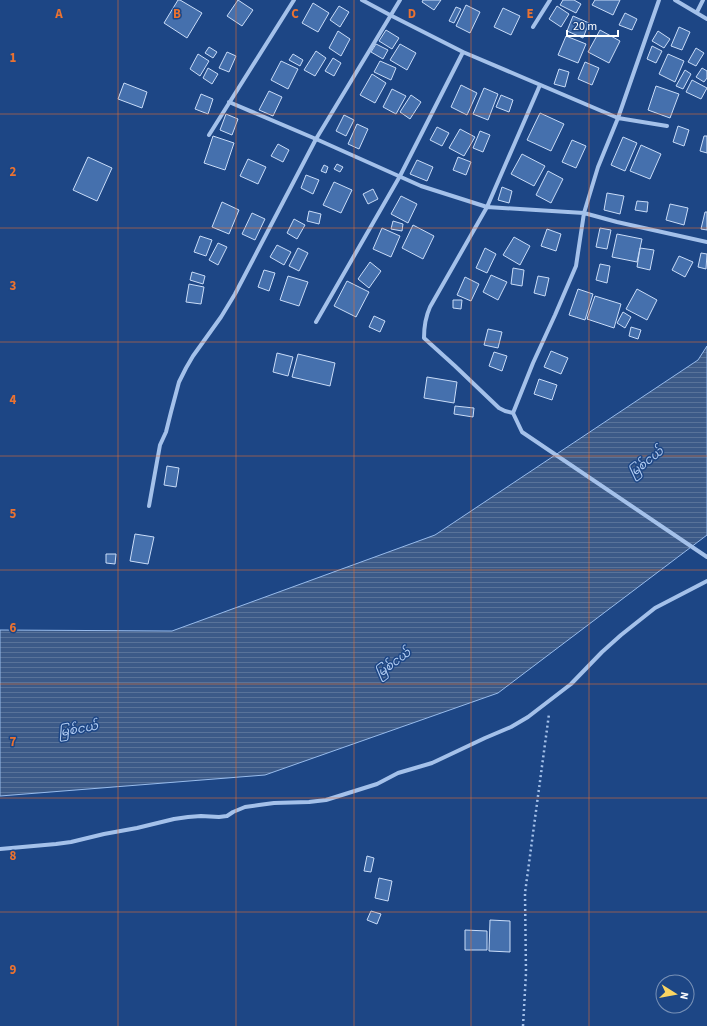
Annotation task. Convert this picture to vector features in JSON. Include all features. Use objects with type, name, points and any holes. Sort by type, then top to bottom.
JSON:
[{"type":"street","points":[[209,135],[294,0]]},
{"type":"street","points":[[362,0],[463,52],[540,86],[618,118],[667,126]]},
{"type":"street","points":[[149,506],[160,445],[166,432],[172,412],[174,396],[179,382],[193,356],[221,317],[235,294],[316,139],[400,0]]},
{"type":"street","points":[[533,27],[550,0]]},
{"type":"street","points":[[659,0],[618,118],[598,167],[584,212],[576,266],[533,363],[513,413],[522,432],[706,556]]},
{"type":"street","points":[[675,0],[707,19]]},
{"type":"street","points":[[697,12],[703,0]]},
{"type":"street","points":[[316,322],[400,176],[463,52]]},
{"type":"street","points":[[513,413],[499,408],[424,338],[425,317],[486,206],[540,86]]},
{"type":"street","points":[[229,102],[422,186],[486,206],[584,212],[617,222],[707,242]]},
{"type":"street","points":[[0,849],[64,843],[188,817],[201,816],[219,818],[245,808],[259,805],[326,800],[377,784],[398,773],[432,763],[511,727],[528,717],[571,684],[602,652],[655,608],[707,581]]},
{"type":"path","points":[[523,1026],[526,973],[525,893],[551,699]]},
{"type":"water","name":"မြစ်ငယ်","points":[[707,346],[707,535],[498,693],[265,775],[0,796],[0,630],[172,631],[435,535],[698,360]]},
{"type":"building","points":[[178,0],[202,13],[187,38],[164,23]]},
{"type":"building","points":[[238,0],[253,10],[242,26],[227,16]]},
{"type":"building","points":[[423,0],[441,0],[434,10],[422,2]]},
{"type":"building","points":[[563,0],[574,0],[581,4],[576,13],[560,5]]},
{"type":"building","points":[[595,0],[620,0],[613,15],[592,5]]},
{"type":"building","points":[[313,3],[329,13],[318,32],[302,23]]},
{"type":"building","points":[[466,5],[480,12],[470,33],[456,26]]},
{"type":"building","points":[[339,6],[349,12],[340,27],[330,20]]},
{"type":"building","points":[[557,6],[569,14],[561,27],[549,19]]},
{"type":"building","points":[[456,7],[461,9],[454,23],[449,21]]},
{"type":"building","points":[[503,8],[520,16],[511,35],[494,27]]},
{"type":"building","points":[[625,13],[637,19],[632,30],[619,25]]},
{"type":"building","points":[[573,16],[589,23],[583,38],[567,31]]},
{"type":"building","points":[[679,27],[690,32],[682,50],[671,46]]},
{"type":"building","points":[[386,30],[399,38],[392,49],[379,41]]},
{"type":"building","points":[[600,30],[620,41],[609,63],[588,52]]},
{"type":"building","points":[[338,31],[350,39],[341,56],[329,48]]},
{"type":"building","points":[[658,31],[670,39],[664,48],[652,41]]},
{"type":"building","points":[[566,36],[586,44],[578,63],[558,55]]},
{"type":"building","points":[[376,44],[388,50],[383,59],[371,52]]},
{"type":"building","points":[[400,44],[416,53],[407,70],[390,60]]},
{"type":"building","points":[[652,46],[662,51],[656,63],[647,59]]},
{"type":"building","points":[[209,47],[217,52],[213,58],[205,53]]},
{"type":"building","points":[[696,48],[704,53],[696,66],[688,62]]},
{"type":"building","points":[[316,51],[326,58],[315,76],[304,70]]},
{"type":"building","points":[[227,52],[236,56],[229,72],[219,68]]},
{"type":"building","points":[[198,54],[209,61],[200,76],[190,69]]},
{"type":"building","points":[[293,54],[303,60],[300,66],[289,60]]},
{"type":"building","points":[[668,54],[684,61],[675,82],[659,74]]},
{"type":"building","points":[[333,58],[341,63],[334,76],[325,71]]},
{"type":"building","points":[[281,61],[298,69],[288,89],[271,80]]},
{"type":"building","points":[[380,61],[396,68],[391,80],[374,72]]},
{"type":"building","points":[[585,62],[599,68],[592,85],[578,79]]},
{"type":"building","points":[[208,68],[218,74],[212,84],[203,78]]},
{"type":"building","points":[[702,68],[707,71],[707,78],[704,82],[696,77]]},
{"type":"building","points":[[559,69],[569,72],[565,87],[554,84]]},
{"type":"building","points":[[685,70],[691,74],[683,89],[676,86]]},
{"type":"building","points":[[372,74],[386,83],[375,103],[360,95]]},
{"type":"building","points":[[692,80],[707,88],[701,99],[686,92]]},
{"type":"building","points":[[124,83],[147,92],[142,108],[118,99]]},
{"type":"building","points":[[461,85],[477,93],[467,115],[451,107]]},
{"type":"building","points":[[656,86],[679,94],[670,118],[648,110]]},
{"type":"building","points":[[484,88],[498,94],[488,120],[473,114]]},
{"type":"building","points":[[392,89],[406,96],[396,114],[383,107]]},
{"type":"building","points":[[269,91],[282,97],[273,116],[259,110]]},
{"type":"building","points":[[201,94],[213,99],[208,114],[195,109]]},
{"type":"building","points":[[411,95],[421,102],[410,119],[400,112]]},
{"type":"building","points":[[501,95],[513,100],[509,112],[496,107]]},
{"type":"building","points":[[540,113],[564,124],[551,151],[527,140]]},
{"type":"building","points":[[226,114],[238,119],[232,135],[220,130]]},
{"type":"building","points":[[344,115],[354,120],[346,136],[336,131]]},
{"type":"building","points":[[357,124],[368,129],[359,149],[348,144]]},
{"type":"building","points":[[678,126],[689,130],[684,146],[673,142]]},
{"type":"building","points":[[437,127],[449,133],[442,146],[430,140]]},
{"type":"building","points":[[460,129],[475,137],[464,156],[449,148]]},
{"type":"building","points":[[480,131],[490,135],[483,152],[473,148]]},
{"type":"building","points":[[213,136],[234,143],[225,170],[204,163]]},
{"type":"building","points":[[704,136],[707,136],[707,153],[700,151]]},
{"type":"building","points":[[623,137],[637,143],[625,171],[611,165]]},
{"type":"building","points":[[572,140],[586,146],[576,168],[562,162]]},
{"type":"building","points":[[278,144],[289,150],[283,162],[271,156]]},
{"type":"building","points":[[641,145],[661,154],[650,179],[630,171]]},
{"type":"building","points":[[522,154],[545,166],[534,186],[511,174]]},
{"type":"building","points":[[88,157],[112,168],[97,201],[73,190]]},
{"type":"building","points":[[458,157],[471,162],[466,175],[453,170]]},
{"type":"building","points":[[248,159],[266,167],[258,184],[240,176]]},
{"type":"building","points":[[417,160],[433,167],[427,181],[410,174]]},
{"type":"building","points":[[337,164],[343,167],[340,172],[334,169]]},
{"type":"building","points":[[324,165],[328,167],[326,173],[321,171]]},
{"type":"building","points":[[548,171],[563,179],[551,203],[536,195]]},
{"type":"building","points":[[306,175],[319,180],[313,194],[301,188]]},
{"type":"building","points":[[334,182],[352,190],[341,213],[323,205]]},
{"type":"building","points":[[502,187],[512,191],[509,203],[498,200]]},
{"type":"building","points":[[373,189],[378,199],[368,204],[363,194]]},
{"type":"building","points":[[607,193],[624,196],[620,214],[604,210]]},
{"type":"building","points":[[401,196],[417,204],[408,223],[391,214]]},
{"type":"building","points":[[637,201],[648,202],[647,212],[635,210]]},
{"type":"building","points":[[222,202],[239,210],[229,234],[212,227]]},
{"type":"building","points":[[670,204],[688,208],[684,225],[666,220]]},
{"type":"building","points":[[309,211],[321,214],[319,224],[307,221]]},
{"type":"building","points":[[705,212],[707,212],[707,230],[701,229]]},
{"type":"building","points":[[252,213],[265,219],[255,240],[242,234]]},
{"type":"building","points":[[294,219],[305,225],[297,239],[287,233]]},
{"type":"building","points":[[393,221],[403,224],[402,231],[391,229]]},
{"type":"building","points":[[413,225],[434,236],[423,259],[402,248]]},
{"type":"building","points":[[382,228],[400,236],[391,257],[373,249]]},
{"type":"building","points":[[600,228],[611,230],[607,249],[596,247]]},
{"type":"building","points":[[547,229],[561,234],[556,251],[541,246]]},
{"type":"building","points":[[617,234],[642,239],[637,262],[612,257]]},
{"type":"building","points":[[200,236],[212,240],[206,256],[194,252]]},
{"type":"building","points":[[514,237],[530,246],[520,265],[503,255]]},
{"type":"building","points":[[218,243],[227,247],[218,265],[209,260]]},
{"type":"building","points":[[277,245],[291,252],[284,265],[270,257]]},
{"type":"building","points":[[298,248],[308,253],[299,271],[289,266]]},
{"type":"building","points":[[485,248],[496,254],[487,273],[476,268]]},
{"type":"building","points":[[640,248],[654,250],[650,270],[637,267]]},
{"type":"building","points":[[701,253],[707,254],[706,269],[698,267]]},
{"type":"building","points":[[679,256],[693,262],[685,277],[672,270]]},
{"type":"building","points":[[370,262],[381,271],[369,288],[358,279]]},
{"type":"building","points":[[600,264],[610,266],[607,283],[596,280]]},
{"type":"building","points":[[513,268],[524,270],[522,286],[511,284]]},
{"type":"building","points":[[264,270],[275,273],[269,291],[258,287]]},
{"type":"building","points":[[192,272],[205,276],[203,284],[190,280]]},
{"type":"building","points":[[491,275],[507,282],[498,300],[483,292]]},
{"type":"building","points":[[288,276],[308,282],[299,306],[280,300]]},
{"type":"building","points":[[538,276],[549,278],[545,296],[534,293]]},
{"type":"building","points":[[465,277],[479,284],[471,301],[457,295]]},
{"type":"building","points":[[347,281],[369,292],[356,317],[334,306]]},
{"type":"building","points":[[189,284],[204,287],[201,304],[186,302]]},
{"type":"building","points":[[578,289],[593,294],[585,320],[569,315]]},
{"type":"building","points":[[637,289],[657,300],[647,320],[626,309]]},
{"type":"building","points":[[595,296],[621,304],[614,328],[587,319]]},
{"type":"building","points":[[453,300],[462,300],[461,309],[453,308]]},
{"type":"building","points":[[623,312],[631,317],[625,328],[617,323]]},
{"type":"building","points":[[374,316],[385,321],[380,332],[369,327]]},
{"type":"building","points":[[631,327],[641,330],[638,339],[629,336]]},
{"type":"building","points":[[488,329],[502,332],[498,348],[484,345]]},
{"type":"building","points":[[551,351],[568,358],[561,374],[544,367]]},
{"type":"building","points":[[494,352],[507,356],[502,371],[489,366]]},
{"type":"building","points":[[277,353],[293,357],[288,376],[273,372]]},
{"type":"building","points":[[298,354],[335,363],[330,386],[292,377]]},
{"type":"building","points":[[427,377],[457,382],[454,403],[424,398]]},
{"type":"building","points":[[539,379],[557,385],[552,400],[534,394]]},
{"type":"building","points":[[455,406],[474,408],[473,417],[454,414]]},
{"type":"building","points":[[167,466],[179,468],[176,487],[164,485]]},
{"type":"building","points":[[135,534],[154,537],[148,564],[130,561]]},
{"type":"building","points":[[106,554],[116,554],[115,564],[106,563]]},
{"type":"building","points":[[367,856],[374,858],[371,872],[364,871]]},
{"type":"building","points":[[379,878],[392,881],[388,901],[375,898]]},
{"type":"building","points":[[371,911],[381,914],[377,924],[367,920]]},
{"type":"building","points":[[490,920],[510,921],[510,952],[489,951]]},
{"type":"building","points":[[465,930],[487,931],[487,950],[465,950]]}]
